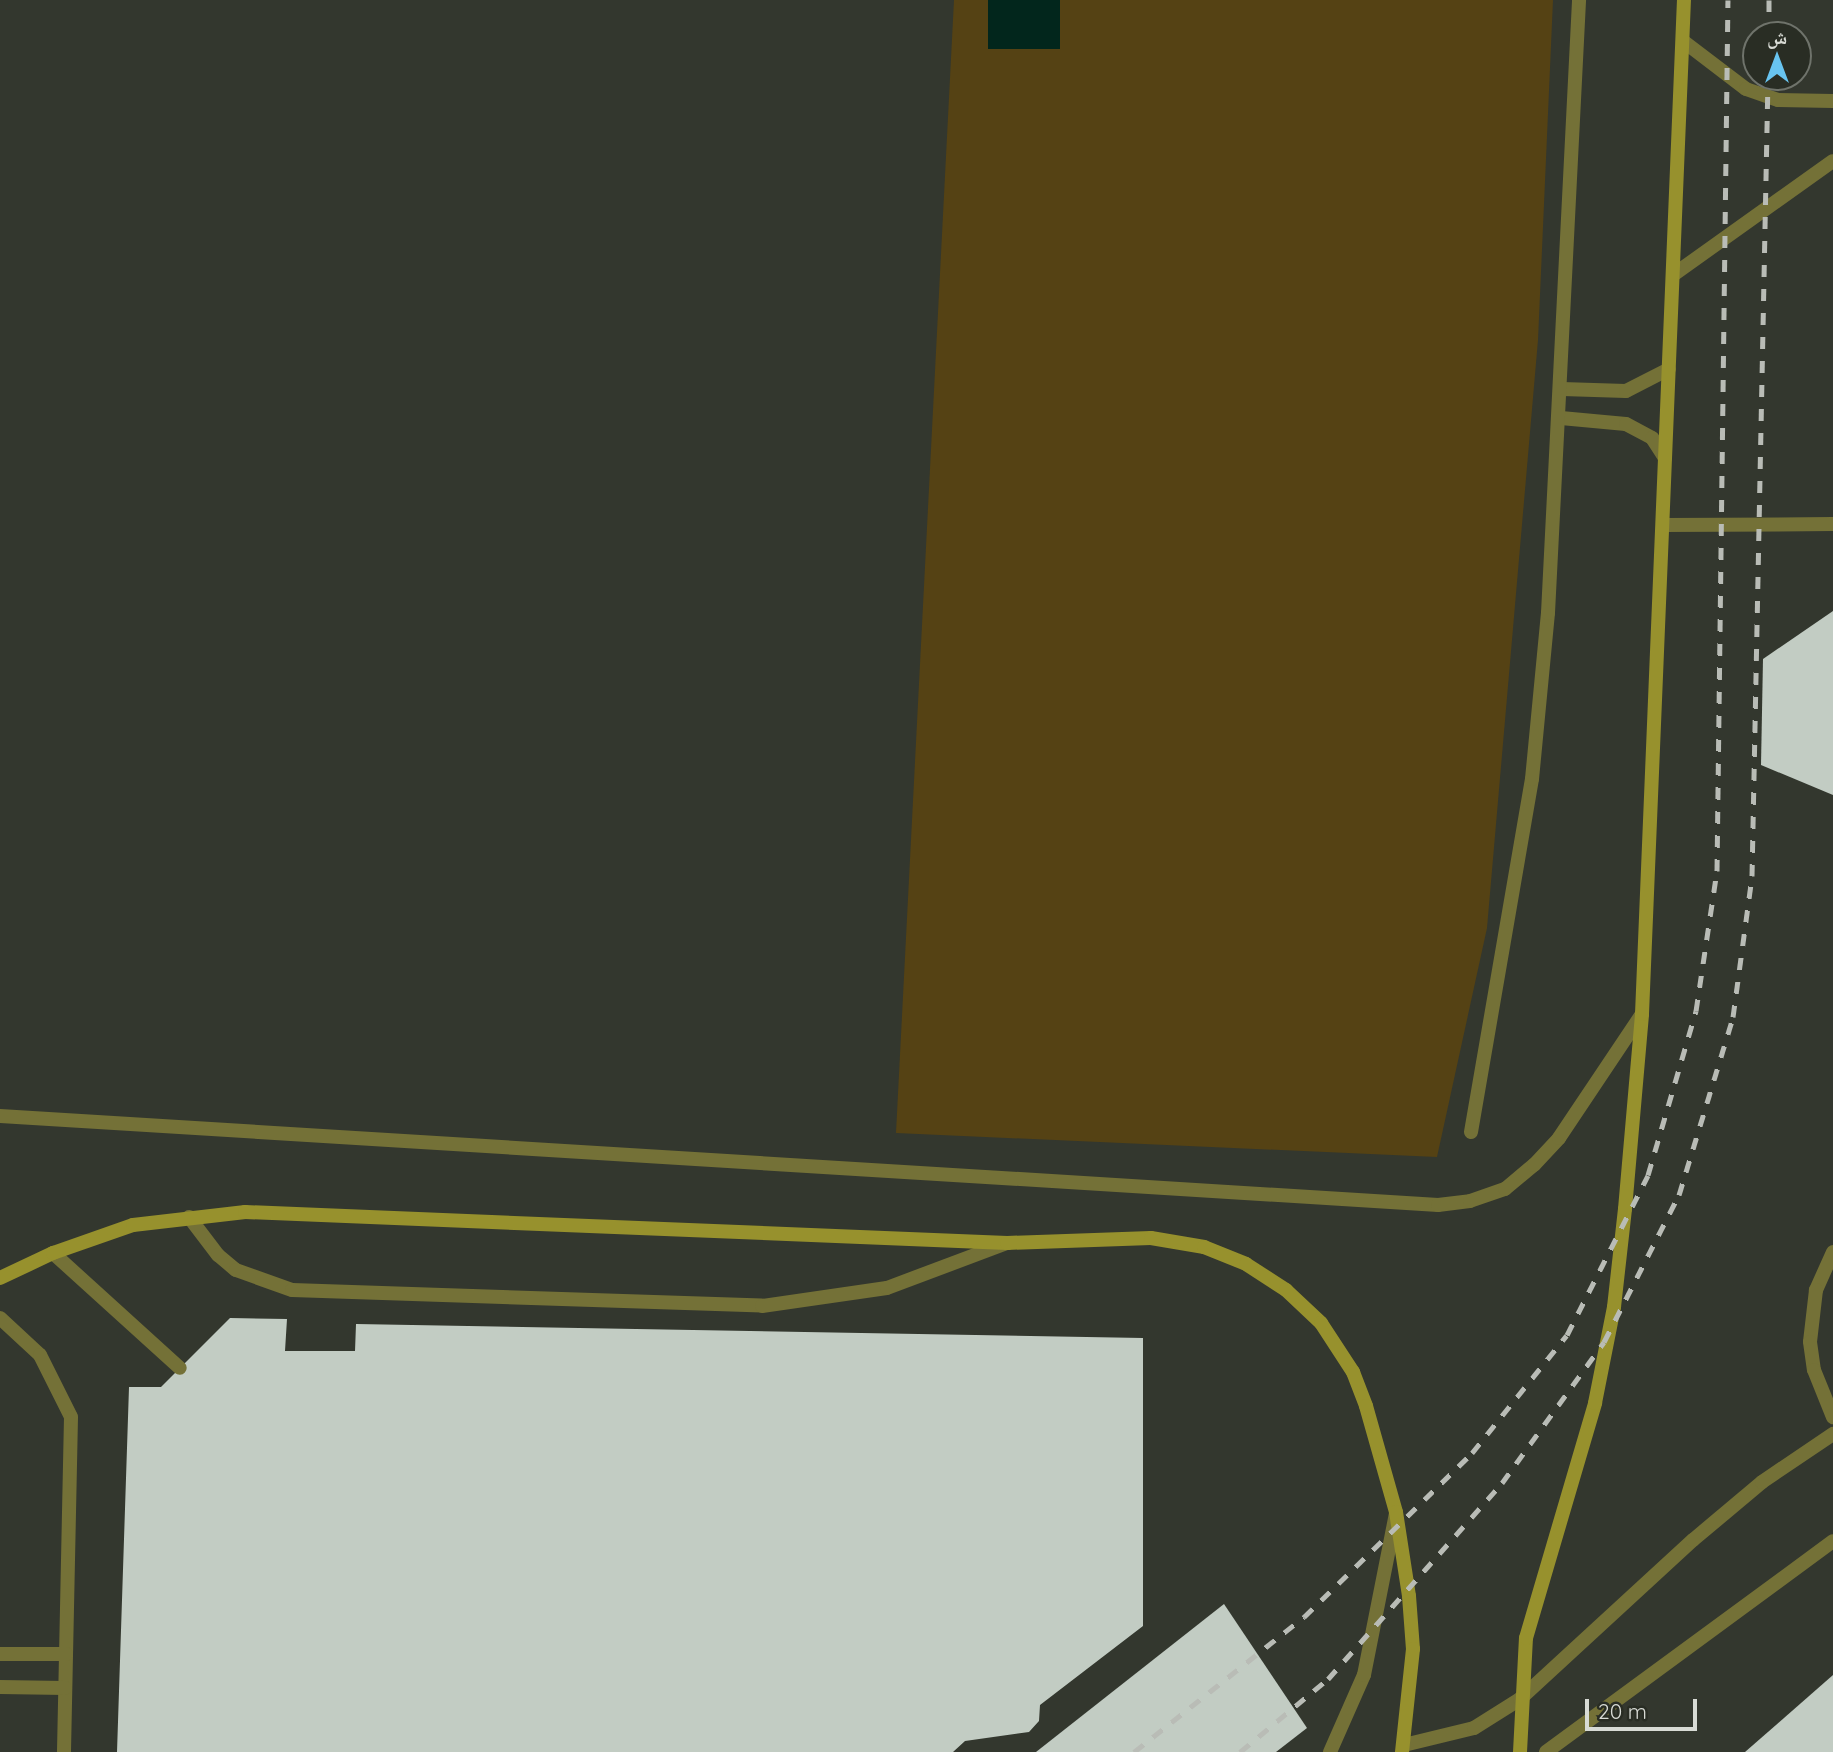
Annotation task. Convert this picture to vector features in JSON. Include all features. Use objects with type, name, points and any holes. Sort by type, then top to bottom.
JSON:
[{"type":"main road","points":[[1520,1752],[1520,1699],[1526,1638],[1595,1403],[1614,1307],[1642,1014],[1684,0]]},
{"type":"main road","points":[[0,1278],[53,1253],[132,1225],[189,1216],[302,1212],[1007,1243],[1151,1238],[1214,1251],[1246,1264],[1286,1290],[1321,1322],[1353,1373],[1396,1512],[1413,1649],[1403,1749]]},
{"type":"street","points":[[1471,1132],[1532,779],[1563,388],[1579,0]]},
{"type":"street","points":[[1683,41],[1746,89],[1779,100],[1833,101]]},
{"type":"street","points":[[1673,275],[1833,160]]},
{"type":"street","points":[[1563,388],[1626,391],[1669,369]]},
{"type":"street","points":[[1561,418],[1626,424],[1652,438],[1665,458]]},
{"type":"street","points":[[1663,525],[1833,524]]},
{"type":"street","points":[[0,1116],[1438,1205],[1470,1201],[1505,1189],[1534,1165],[1559,1138],[1642,1014]]},
{"type":"street","points":[[189,1216],[202,1237],[236,1269],[292,1290],[748,1306],[804,1303],[887,1288],[1007,1243]]},
{"type":"street","points":[[1833,1252],[1816,1290],[1810,1342],[1814,1370],[1833,1417]]},
{"type":"street","points":[[53,1253],[180,1368]]},
{"type":"street","points":[[0,1318],[40,1355],[54,1374],[71,1418],[64,1752]]},
{"type":"street","points":[[1403,1749],[1474,1728],[1520,1699],[1703,1531],[1762,1482],[1833,1434]]},
{"type":"street","points":[[1330,1752],[1364,1675],[1396,1512]]},
{"type":"street","points":[[1546,1752],[1833,1541]]},
{"type":"street","points":[[0,1654],[65,1654]]},
{"type":"street","points":[[0,1687],[65,1688]]},
{"type":"shaded area","points":[[954,0],[1553,0],[1538,340],[1487,928],[1437,1157],[896,1133]]},
{"type":"shaded area","points":[[988,0],[1060,0],[1060,49],[988,49]]},
{"type":"building","points":[[1833,611],[1833,795],[1761,765],[1763,659]]},
{"type":"building","points":[[230,1318],[287,1319],[285,1351],[355,1351],[356,1324],[1143,1338],[1143,1626],[1040,1705],[1039,1721],[1029,1732],[965,1741],[953,1752],[117,1752],[129,1387],[161,1387]]},
{"type":"building","points":[[1224,1604],[1307,1728],[1276,1752],[1036,1752]]},
{"type":"building","points":[[1833,1675],[1833,1752],[1745,1752]]},
{"type":"railway","points":[[1134,1752],[1304,1617],[1472,1453],[1567,1335],[1648,1175],[1696,1011],[1717,871],[1728,0]]},
{"type":"railway","points":[[1769,0],[1769,21]]},
{"type":"railway","points":[[1240,1752],[1328,1679],[1502,1483],[1604,1342],[1679,1195],[1733,1017],[1752,876],[1768,91]]}]
